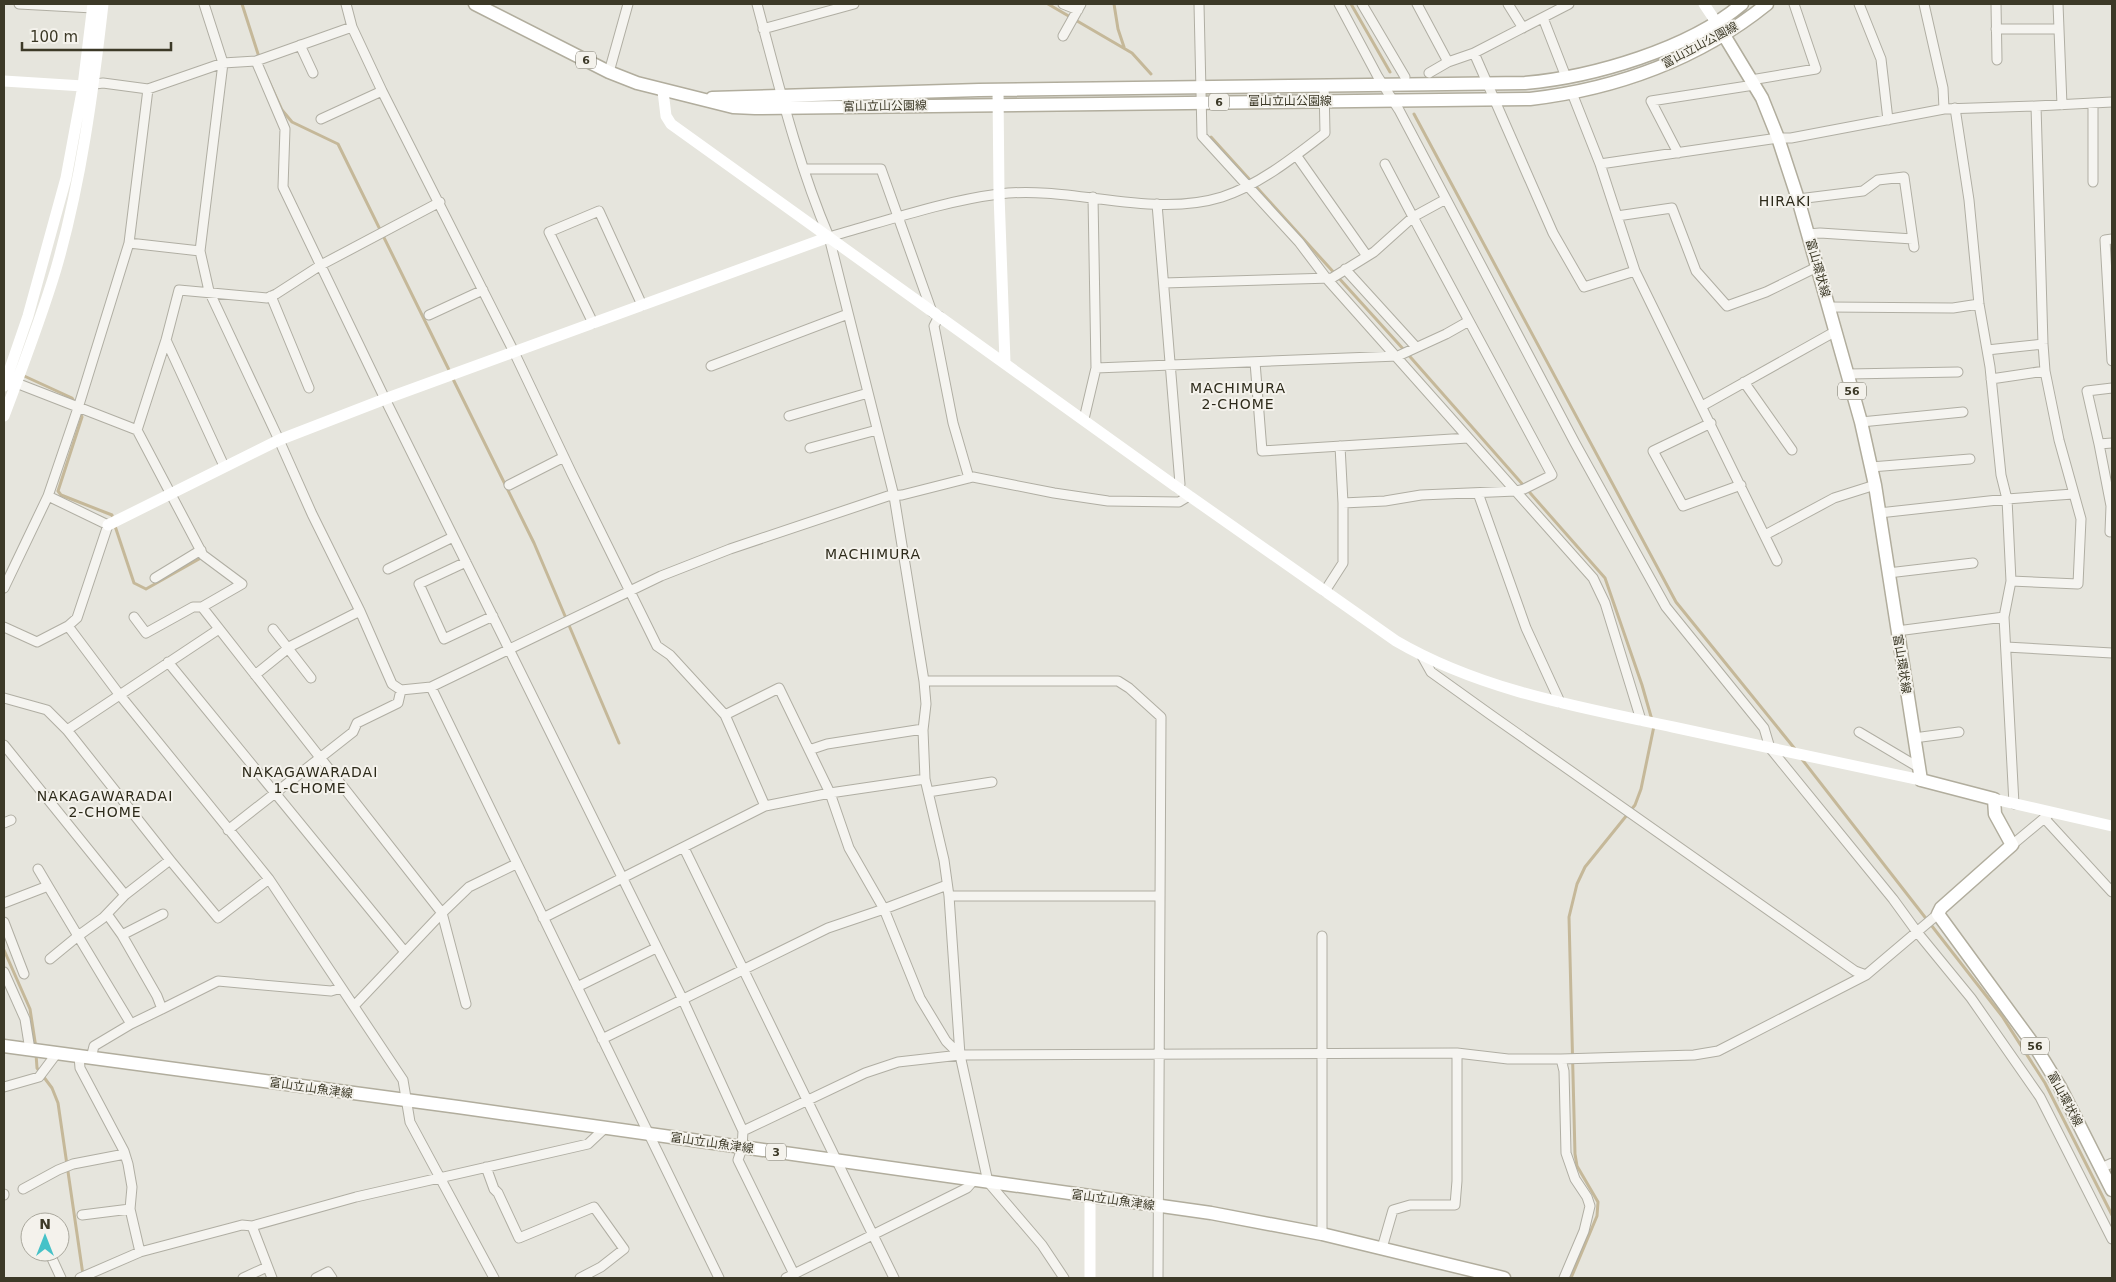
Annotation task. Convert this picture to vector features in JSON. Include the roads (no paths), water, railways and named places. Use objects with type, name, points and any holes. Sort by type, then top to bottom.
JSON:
[{"type":"main road","name":"富山立山公園線","points":[[476,4],[609,72],[637,83],[703,98],[783,102],[998,104],[1530,99],[1572,93],[1617,82],[1647,72],[1685,56],[1723,35],[1767,4]]},
{"type":"main road","name":"富山立山公園線","points":[[783,102],[998,90],[1524,84],[1566,77],[1620,64],[1649,54],[1716,22],[1742,4]]},
{"type":"main road","name":"富山環状線","points":[[1716,22],[1762,98],[1778,138],[1798,199],[1861,422],[1875,485],[1921,780]]},
{"type":"main road","points":[[1921,780],[1994,799],[1995,814],[2012,845],[1941,908],[1935,916]]},
{"type":"main road","name":"富山環状線","points":[[1935,916],[2036,1048],[2107,1166],[2112,1190]]},
{"type":"main road","name":"富山立山魚津線","points":[[4,1046],[405,1100],[1240,1218],[1322,1234],[1504,1278]]},
{"type":"street","points":[[4,416],[8,381],[66,178],[89,85],[96,5],[19,4]]},
{"type":"street","points":[[204,4],[223,63],[200,251],[209,291],[392,684],[401,690],[431,687],[661,576],[730,549],[888,496],[973,477],[1054,494],[1108,501],[1179,502],[1189,496]]},
{"type":"street","points":[[346,4],[352,27],[382,91],[440,202],[657,646],[670,655],[725,715],[765,806]]},
{"type":"street","points":[[609,72],[628,4]]},
{"type":"street","points":[[757,4],[783,102],[816,205],[829,237],[894,496],[924,682],[926,704],[923,729],[925,779],[937,826],[949,896],[960,1055],[988,1182],[1042,1245],[1064,1278]]},
{"type":"street","points":[[763,29],[838,6],[854,4]]},
{"type":"street","points":[[1063,4],[1080,7],[1063,36]]},
{"type":"street","points":[[1199,4],[1202,136],[1299,242],[1327,279],[1398,356],[1468,438],[1593,578],[1606,603],[1641,720]]},
{"type":"street","points":[[1339,4],[1394,101],[1575,443],[1666,607],[1764,728],[1770,748],[1919,930],[1971,998],[2040,1097],[2112,1239]]},
{"type":"street","points":[[1362,4],[1405,77]]},
{"type":"street","points":[[1417,4],[1448,62]]},
{"type":"street","points":[[1508,4],[1523,28]]},
{"type":"street","points":[[1429,73],[1448,62],[1474,53],[1569,4]]},
{"type":"street","points":[[1704,4],[1716,22]]},
{"type":"street","points":[[1678,153],[1651,101],[1752,83],[1816,69],[1794,4]]},
{"type":"street","points":[[1859,4],[1881,59],[1888,120]]},
{"type":"street","points":[[1924,4],[1944,88],[1944,109]]},
{"type":"street","points":[[1996,4],[1997,60]]},
{"type":"street","points":[[2058,4],[2062,104]]},
{"type":"street","points":[[1542,18],[1566,77]]},
{"type":"street","points":[[4,81],[148,89],[223,63],[256,61],[352,27]]},
{"type":"street","points":[[1996,29],[2059,29]]},
{"type":"street","points":[[300,45],[313,73]]},
{"type":"street","points":[[1474,53],[1553,233],[1584,287],[1636,271]]},
{"type":"street","points":[[256,61],[285,129],[283,187],[385,399],[683,1000],[742,1131],[742,1148],[738,1160],[790,1276],[874,1236],[967,1188],[974,1180]]},
{"type":"street","points":[[4,627],[37,642],[68,626],[77,618],[108,525],[279,440],[385,399],[829,237],[900,218],[999,194],[1042,192],[1157,204],[1198,202],[1223,197],[1246,186],[1296,155],[1324,133],[1324,86]]},
{"type":"street","points":[[4,588],[48,496],[78,408],[129,243],[148,89]]},
{"type":"street","points":[[663,90],[666,116],[671,124],[1005,362],[1189,496],[1396,641],[1422,656],[1484,682],[1560,702],[1821,760],[1921,780]]},
{"type":"street","points":[[998,90],[999,194],[1005,362]]},
{"type":"street","points":[[322,119],[382,91]]},
{"type":"street","points":[[1572,93],[1600,164],[1636,271],[1777,561]]},
{"type":"street","points":[[1600,164],[1778,138],[1791,138],[1944,109],[2112,102]]},
{"type":"street","points":[[2093,103],[2093,182]]},
{"type":"street","points":[[2011,581],[2078,584],[2080,519],[2059,440],[2045,371],[2036,106]]},
{"type":"street","points":[[1955,108],[1969,200],[1979,304],[1991,379],[2001,475],[2007,499],[2011,581],[2004,617],[2014,804]]},
{"type":"street","points":[[1296,155],[1367,256]]},
{"type":"street","points":[[1343,503],[1385,501],[1421,495],[1516,491],[1552,475],[1385,164]]},
{"type":"street","points":[[805,169],[881,169],[936,314],[934,326],[953,424],[969,478]]},
{"type":"street","points":[[1798,199],[1863,191],[1878,180],[1904,177],[1913,243],[1820,233],[1808,234]]},
{"type":"street","points":[[1084,419],[1096,368],[1093,198]]},
{"type":"street","points":[[1164,283],[1327,279],[1367,256],[1413,217],[1446,199]]},
{"type":"street","points":[[137,430],[166,340],[179,290],[209,291],[267,298],[321,265],[440,202]]},
{"type":"street","points":[[1157,204],[1180,484],[1178,488]]},
{"type":"street","points":[[1617,216],[1672,208],[1696,271],[1727,306],[1766,292],[1817,267]]},
{"type":"street","points":[[592,323],[549,232],[599,211],[642,305]]},
{"type":"street","points":[[2112,239],[2105,240],[2112,361]]},
{"type":"street","points":[[129,243],[200,251]]},
{"type":"street","points":[[1345,269],[1416,347]]},
{"type":"street","points":[[428,315],[483,290]]},
{"type":"street","points":[[271,296],[309,388]]},
{"type":"street","points":[[1829,307],[1953,308],[1979,304]]},
{"type":"street","points":[[711,366],[848,314]]},
{"type":"street","points":[[1096,368],[1398,356],[1446,334],[1469,320]]},
{"type":"street","points":[[1702,406],[1836,331]]},
{"type":"street","points":[[166,340],[224,466]]},
{"type":"street","points":[[1987,350],[2043,344]]},
{"type":"street","points":[[1255,362],[1262,451],[1468,438]]},
{"type":"street","points":[[1991,379],[2045,371]]},
{"type":"street","points":[[1848,374],[1958,372]]},
{"type":"street","points":[[8,381],[137,430],[203,555],[242,584],[202,607],[193,606],[146,633],[134,617]]},
{"type":"street","points":[[1744,382],[1792,450]]},
{"type":"street","points":[[2110,532],[2111,506],[2087,391],[2112,388]]},
{"type":"street","points":[[789,416],[868,393]]},
{"type":"street","points":[[1861,422],[1963,412]]},
{"type":"street","points":[[1711,424],[1654,451],[1684,506],[1740,485]]},
{"type":"street","points":[[810,448],[877,430]]},
{"type":"street","points":[[2099,444],[2112,442]]},
{"type":"street","points":[[1324,591],[1343,563],[1343,503],[1340,446]]},
{"type":"street","points":[[509,485],[564,457]]},
{"type":"street","points":[[1871,467],[1970,459]]},
{"type":"street","points":[[1765,534],[1834,498],[1875,485]]},
{"type":"street","points":[[1478,493],[1526,628],[1560,702]]},
{"type":"street","points":[[1879,513],[2007,499],[2074,494]]},
{"type":"street","points":[[48,496],[108,525]]},
{"type":"street","points":[[388,569],[453,537]]},
{"type":"street","points":[[156,578],[201,550]]},
{"type":"street","points":[[466,562],[419,584],[444,639],[493,616]]},
{"type":"street","points":[[1888,573],[1973,562]]},
{"type":"street","points":[[202,607],[442,913],[466,1004]]},
{"type":"street","points":[[255,674],[288,648],[360,612]]},
{"type":"street","points":[[1897,631],[2004,617]]},
{"type":"street","points":[[68,626],[119,694],[269,879],[403,1080],[410,1122],[494,1278]]},
{"type":"street","points":[[67,730],[219,629]]},
{"type":"street","points":[[273,629],[311,678]]},
{"type":"street","points":[[2006,646],[2112,653]]},
{"type":"street","points":[[1422,656],[1432,672],[1491,715],[1854,971],[1866,975]]},
{"type":"street","points":[[168,662],[405,952]]},
{"type":"street","points":[[924,682],[1118,682],[1129,688],[1161,717],[1158,896],[1158,1278]]},
{"type":"street","points":[[431,687],[719,1278]]},
{"type":"street","points":[[725,715],[779,688],[830,793],[849,848],[884,909],[920,998],[946,1041],[960,1055]]},
{"type":"street","points":[[228,830],[353,732],[357,723],[398,703],[401,690]]},
{"type":"street","points":[[4,698],[47,710],[67,730],[218,918],[269,879]]},
{"type":"street","points":[[809,750],[827,744],[923,729]]},
{"type":"street","points":[[1859,732],[1918,768]]},
{"type":"street","points":[[1914,738],[1959,732]]},
{"type":"street","points":[[4,745],[126,895]]},
{"type":"street","points":[[543,918],[765,806],[830,793],[925,779]]},
{"type":"street","points":[[928,792],[992,782]]},
{"type":"street","points":[[1994,799],[2048,816],[2112,826]]},
{"type":"street","points":[[2012,845],[2048,816]]},
{"type":"street","points":[[2048,816],[2112,892]]},
{"type":"street","points":[[684,848],[894,1278]]},
{"type":"street","points":[[50,959],[107,914],[126,895],[170,860]]},
{"type":"street","points":[[354,1006],[469,887],[516,864]]},
{"type":"street","points":[[38,869],[131,1024]]},
{"type":"street","points":[[602,1039],[828,928],[947,885]]},
{"type":"street","points":[[4,903],[48,886]]},
{"type":"street","points":[[949,896],[1158,896]]},
{"type":"street","points":[[107,914],[122,934],[162,1009]]},
{"type":"street","points":[[122,934],[163,914]]},
{"type":"street","points":[[742,1131],[865,1073],[898,1062],[960,1055],[1321,1052],[1457,1053],[1508,1059],[1561,1059],[1694,1055],[1718,1051],[1866,975],[1935,916]]},
{"type":"street","points":[[4,922],[24,974]]},
{"type":"street","points":[[1322,936],[1322,1234]]},
{"type":"street","points":[[576,987],[656,948]]},
{"type":"street","points":[[4,972],[25,1019],[34,1050]]},
{"type":"street","points":[[140,1252],[130,1209],[132,1187],[125,1154],[80,1068],[85,1057],[94,1046],[131,1024],[218,981],[331,991],[342,988]]},
{"type":"street","points":[[1382,1248],[1393,1210],[1410,1204],[1455,1205],[1458,1181],[1457,1053]]},
{"type":"street","points":[[4,1086],[40,1077],[57,1054]]},
{"type":"street","points":[[1561,1059],[1564,1071],[1566,1153],[1575,1180],[1587,1197],[1590,1206],[1589,1217],[1584,1231],[1564,1278]]},
{"type":"street","points":[[80,1278],[140,1252],[242,1226],[252,1226],[356,1197],[588,1144],[604,1129]]},
{"type":"street","points":[[23,1189],[73,1164],[125,1154]]},
{"type":"street","points":[[486,1167],[494,1189],[498,1193],[518,1238],[594,1206],[624,1249],[601,1267],[580,1278]]},
{"type":"street","points":[[1090,1197],[1090,1278]]},
{"type":"street","points":[[82,1215],[130,1209]]},
{"type":"street","points":[[252,1226],[272,1278]]},
{"type":"street","points":[[53,1262],[60,1278]]},
{"type":"street","points":[[243,1278],[267,1267]]},
{"type":"street","points":[[316,1278],[328,1272],[332,1278]]},
{"type":"waterway","points":[[242,4],[259,57]]},
{"type":"waterway","points":[[1048,4],[1132,53],[1151,74]]},
{"type":"waterway","points":[[1114,4],[1118,29],[1124,47]]},
{"type":"waterway","points":[[1351,4],[1390,72]]},
{"type":"waterway","points":[[267,77],[282,110],[292,122],[338,144],[450,372]]},
{"type":"waterway","points":[[1414,114],[1676,602],[1795,749]]},
{"type":"waterway","points":[[1211,137],[1405,351],[1605,578],[1642,685],[1652,720]]},
{"type":"waterway","points":[[22,375],[72,398],[75,403]]},
{"type":"waterway","points":[[452,377],[534,543],[619,743]]},
{"type":"waterway","points":[[79,411],[82,417],[58,491],[61,495],[112,515],[113,520]]},
{"type":"waterway","points":[[115,526],[134,583],[146,589],[199,559]]},
{"type":"waterway","points":[[1571,1278],[1597,1216],[1598,1202],[1577,1166],[1575,1154],[1569,917],[1577,884],[1585,867],[1635,805],[1641,789],[1654,726]]},
{"type":"waterway","points":[[1801,758],[2002,1016],[2045,1083],[2112,1215]]},
{"type":"waterway","points":[[4,950],[30,1009],[36,1048]]},
{"type":"waterway","points":[[36,1054],[37,1068],[52,1088],[58,1103],[83,1275]]},
{"type":"district","name":"HIRAKI","points":[[1785,201]]},
{"type":"district","name":"MACHIMURA 2-CHOME","points":[[1238,396]]},
{"type":"district","name":"MACHIMURA","points":[[873,554]]},
{"type":"district","name":"NAKAGAWARADAI 1-CHOME","points":[[310,780]]},
{"type":"district","name":"NAKAGAWARADAI 2-CHOME","points":[[105,804]]}]
